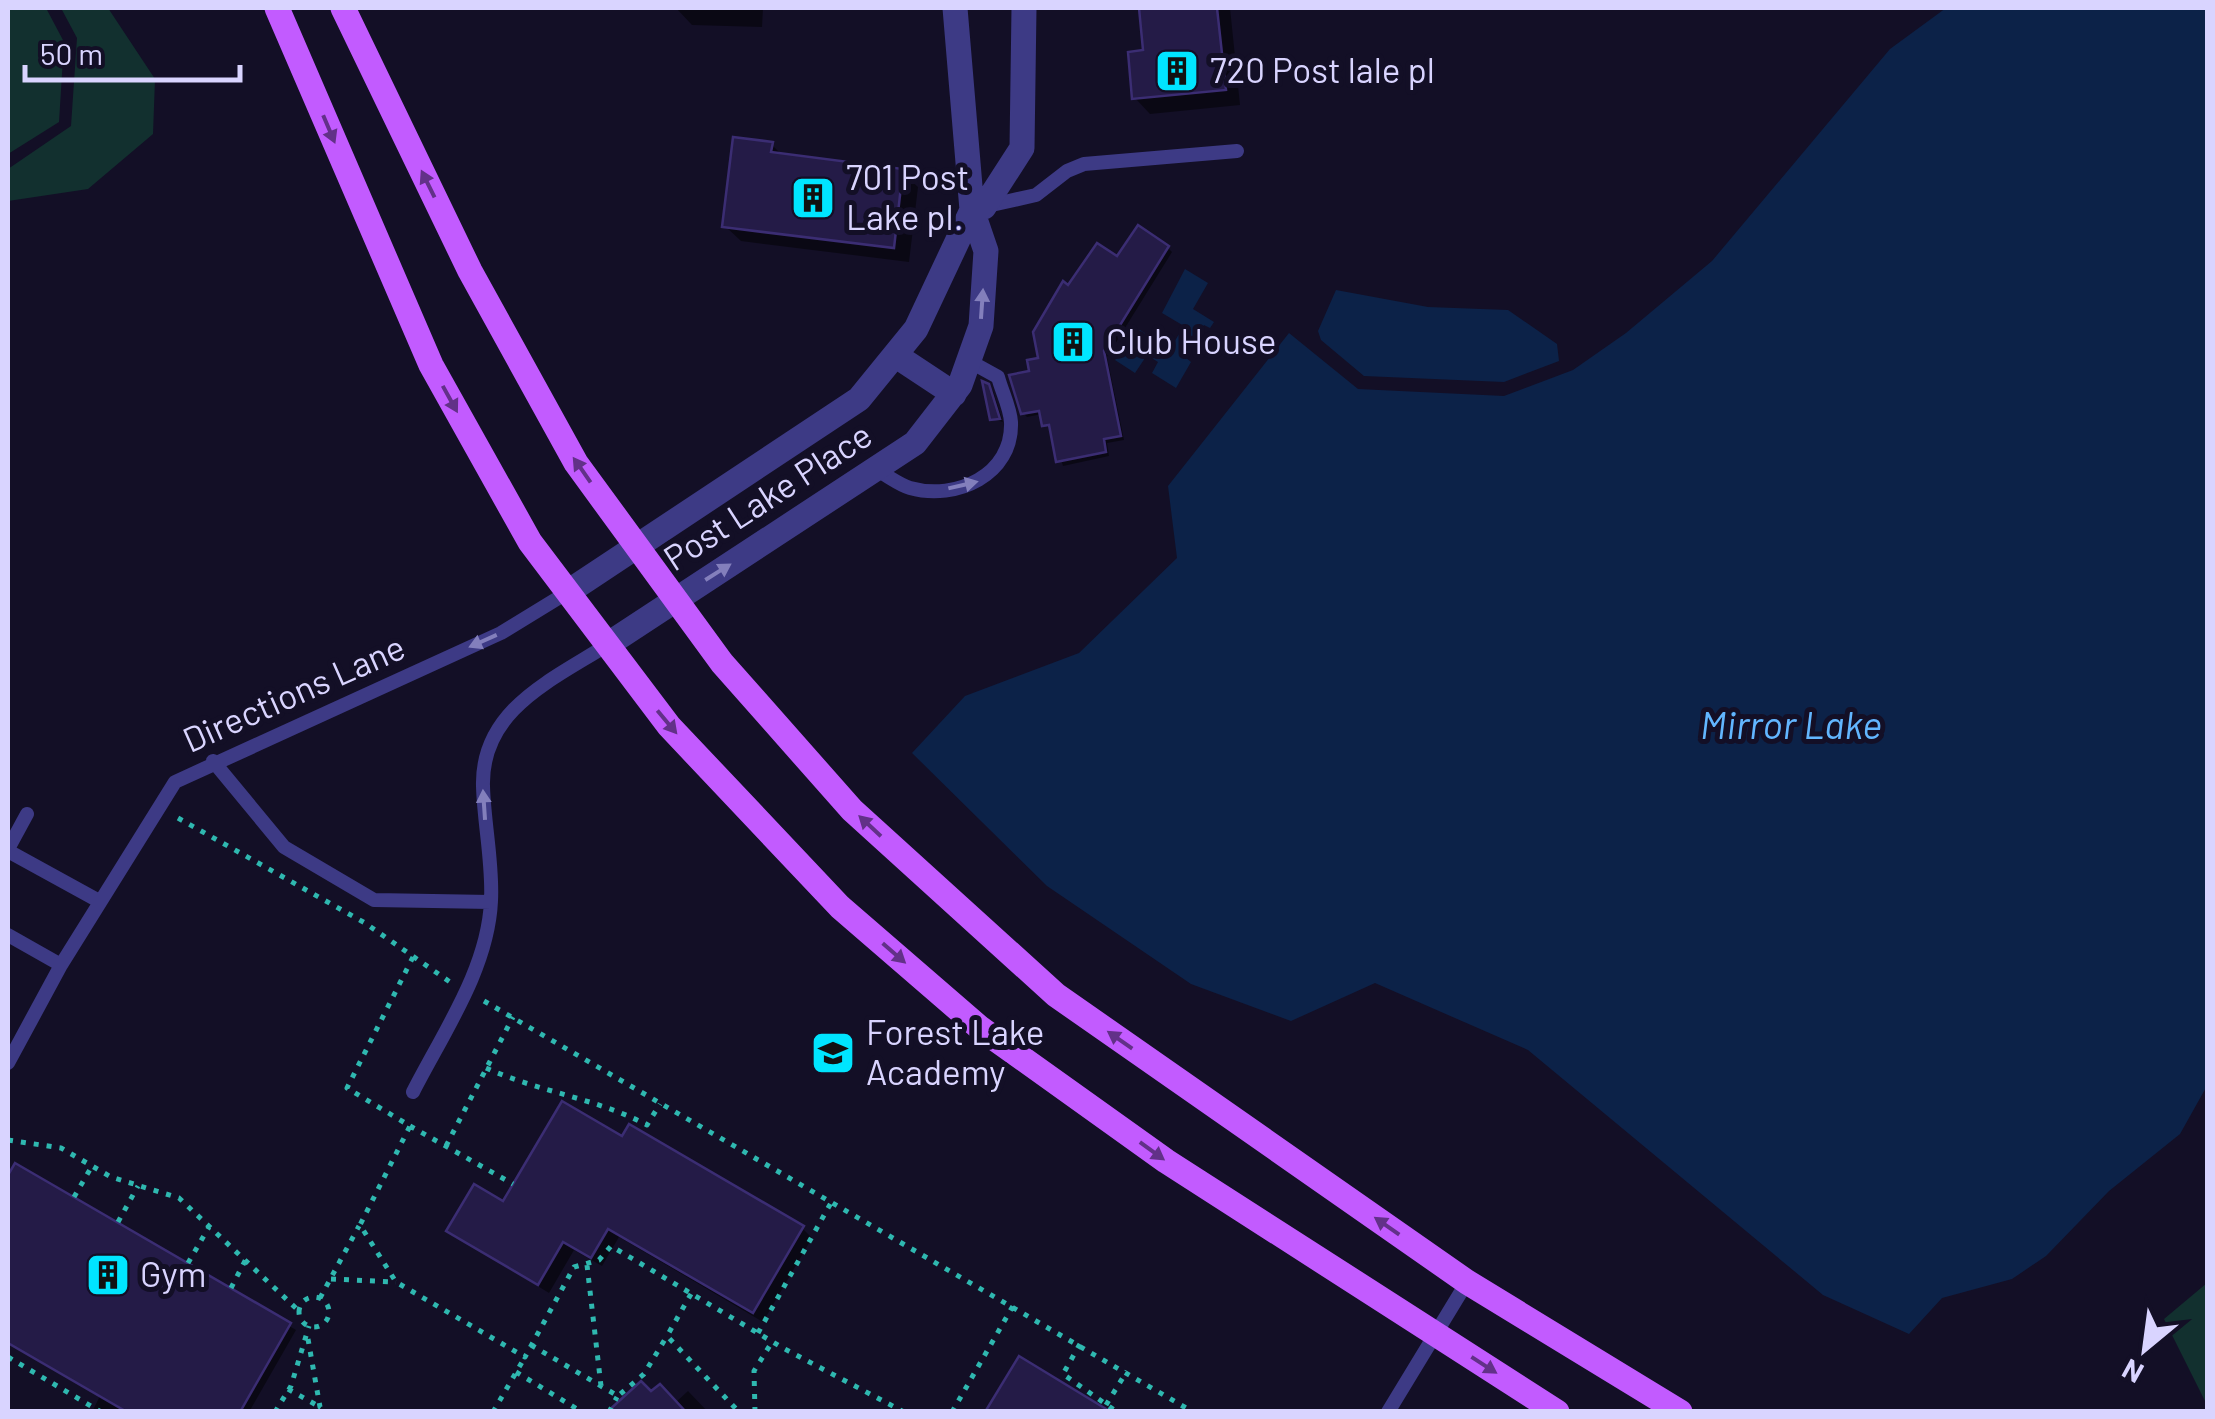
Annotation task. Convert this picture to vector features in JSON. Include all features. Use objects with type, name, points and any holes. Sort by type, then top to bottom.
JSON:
[{"type":"main road","points":[[277,8],[431,365],[530,542],[669,726],[840,906],[980,1028],[1166,1161],[1557,1412]]},
{"type":"main road","points":[[343,8],[470,271],[576,463],[722,663],[852,810],[1056,995],[1467,1282],[1680,1412]]},
{"type":"street","name":"Post Lake Place","points":[[607,645],[916,443],[954,394],[980,326],[986,251],[955,8]]},
{"type":"street","name":"Post Lake Place","points":[[568,592],[639,549],[860,399],[916,329],[978,208],[1022,148],[1024,8]]},
{"type":"street","points":[[895,355],[954,394]]},
{"type":"lane","points":[[978,208],[1036,196],[1067,170],[1084,164],[1237,151]]},
{"type":"lane","points":[[876,470],[911,488],[955,490],[979,482],[999,462],[1011,416],[998,378],[969,361]]},
{"type":"lane","name":"Directions Lane","points":[[8,1062],[61,965],[175,782],[213,761],[502,633],[568,592]]},
{"type":"lane","points":[[413,1092],[479,962],[492,902],[482,782],[491,735],[519,701],[607,645]]},
{"type":"lane","points":[[213,761],[284,847],[374,900],[492,902]]},
{"type":"lane","points":[[27,814],[8,850],[99,902]]},
{"type":"lane","points":[[8,935],[61,965]]},
{"type":"lane","points":[[1388,1412],[1467,1282]]},
{"type":"path","points":[[171,814],[365,923],[450,982]]},
{"type":"path","points":[[413,957],[347,1088],[513,1184]]},
{"type":"path","points":[[481,1000],[1195,1411]]},
{"type":"path","points":[[446,1146],[513,1017]]},
{"type":"path","points":[[486,1068],[530,1088],[618,1110],[647,1125],[661,1103]]},
{"type":"path","points":[[320,1298],[410,1126]]},
{"type":"path","points":[[8,1140],[61,1148],[138,1186],[179,1198],[299,1310],[308,1326],[307,1336],[288,1390],[275,1412]]},
{"type":"path","points":[[74,1197],[92,1166]]},
{"type":"path","points":[[118,1222],[138,1186]]},
{"type":"path","points":[[758,1333],[832,1201]]},
{"type":"path","points":[[360,1225],[396,1282]]},
{"type":"path","points":[[188,1263],[209,1227]]},
{"type":"path","points":[[493,1412],[574,1267],[599,1260],[610,1246],[772,1342],[904,1412]]},
{"type":"path","points":[[231,1288],[246,1260]]},
{"type":"path","points":[[586,1265],[601,1386]]},
{"type":"path","points":[[331,1279],[396,1282],[525,1356]]},
{"type":"path","points":[[609,1412],[618,1396],[644,1374],[691,1294]]},
{"type":"path","points":[[299,1310],[306,1299],[320,1298],[328,1305],[327,1320],[319,1326],[308,1326]]},
{"type":"path","points":[[952,1412],[1013,1306]]},
{"type":"path","points":[[307,1336],[325,1410]]},
{"type":"path","points":[[667,1336],[739,1412]]},
{"type":"path","points":[[755,1412],[754,1371],[772,1342]]},
{"type":"path","points":[[532,1344],[618,1396]]},
{"type":"path","points":[[1080,1344],[1063,1374],[1117,1412]]},
{"type":"path","points":[[8,1357],[101,1412]]},
{"type":"path","points":[[1106,1405],[1128,1371]]},
{"type":"path","points":[[516,1372],[582,1412]]},
{"type":"path","points":[[288,1390],[325,1410]]},
{"type":"green space","points":[[8,8],[46,8],[64,42],[59,122],[8,154]]},
{"type":"green space","points":[[61,8],[108,8],[155,79],[153,134],[88,189],[8,201],[8,169],[71,126],[77,38]]},
{"type":"green space","points":[[2207,1283],[2207,1405],[2164,1319]]},
{"type":"water","name":"Mirror Lake","points":[[1946,8],[2207,8],[2208,1084],[2180,1134],[2109,1191],[2046,1256],[2012,1279],[1942,1298],[1909,1334],[1823,1295],[1528,1050],[1375,983],[1291,1021],[1191,984],[1047,886],[912,753],[965,696],[1079,653],[1177,558],[1168,486],[1289,333],[1358,389],[1504,396],[1573,370],[1626,333],[1712,261],[1890,49]]},
{"type":"water","points":[[1185,269],[1208,283],[1193,309],[1214,322],[1210,328],[1204,325],[1185,357],[1191,362],[1176,388],[1152,373],[1158,362],[1147,355],[1135,373],[1115,360],[1140,330],[1161,343],[1164,340],[1173,344],[1184,326],[1162,313]]},
{"type":"water","points":[[1336,290],[1428,307],[1508,310],[1557,344],[1559,361],[1504,382],[1364,376],[1321,340],[1318,331]]},
{"type":"building","name":"720 Post lale pl","points":[[1139,8],[1217,8],[1226,90],[1132,99],[1128,52],[1143,50]]},
{"type":"building","name":"701 Post Lake pl.","points":[[733,137],[773,142],[771,152],[903,169],[894,248],[722,227]]},
{"type":"building","name":"Club House","points":[[1138,225],[1169,246],[1104,351],[1121,436],[1104,439],[1106,452],[1056,462],[1049,425],[1042,426],[1039,411],[1021,414],[1009,375],[1029,371],[1027,360],[1038,358],[1033,332],[1063,281],[1068,285],[1097,243],[1117,256]]},
{"type":"building","points":[[982,381],[989,384],[1000,419],[990,420]]},
{"type":"building","points":[[562,1101],[622,1136],[629,1124],[804,1226],[753,1313],[608,1229],[591,1258],[563,1242],[538,1285],[446,1231],[474,1184],[503,1201]]},
{"type":"building","name":"Gym","points":[[15,1163],[291,1323],[240,1412],[127,1412],[8,1343],[8,1175]]},
{"type":"building","points":[[1019,1356],[1111,1412],[985,1412]]},
{"type":"building","points":[[641,1381],[651,1391],[660,1384],[686,1412],[607,1412]]},
{"type":"place","name":"720 Post lale pl","points":[[1177,71]]},
{"type":"place","name":"701 Post Lake pl.","points":[[813,198]]},
{"type":"place","name":"Club House","points":[[1073,342]]},
{"type":"place","name":"Forest Lake Academy","points":[[833,1053]]},
{"type":"place","name":"Gym","points":[[108,1275]]}]
